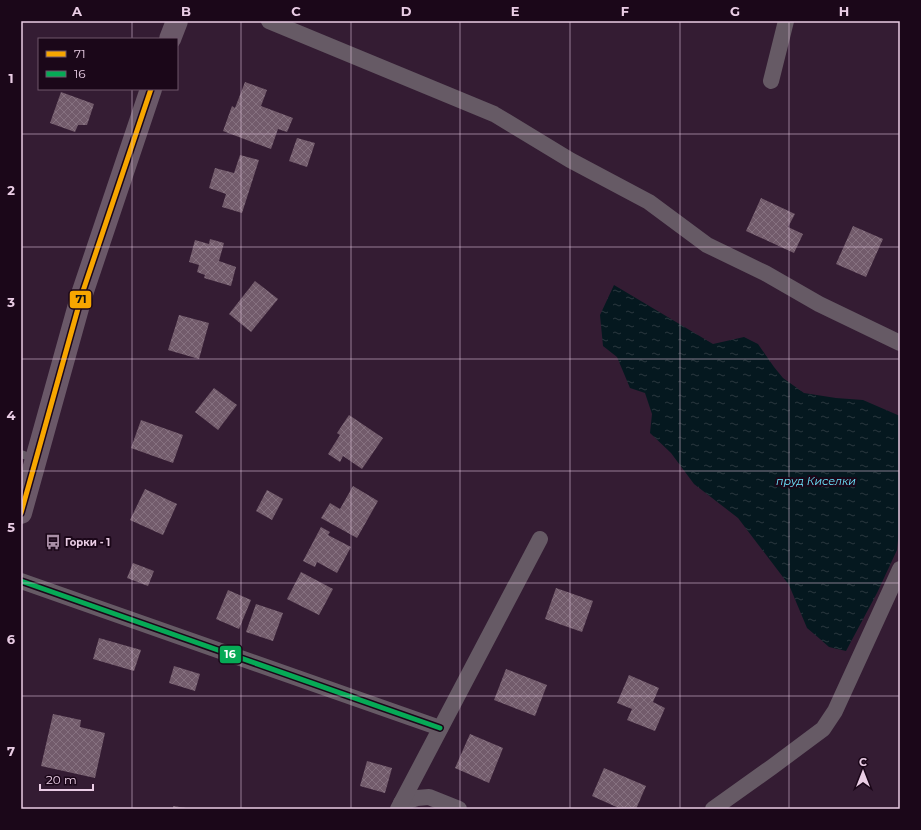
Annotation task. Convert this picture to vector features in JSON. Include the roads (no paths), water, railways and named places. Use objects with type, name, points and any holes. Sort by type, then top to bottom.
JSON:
[{"type":"main road","points":[[170,38],[177,21]]},
{"type":"main road","points":[[21,513],[28,457],[152,90]]},
{"type":"street","points":[[269,21],[494,114],[570,160],[648,202],[707,245],[765,273],[819,304],[900,343]]},
{"type":"street","points":[[771,81],[786,21]]},
{"type":"street","points":[[400,806],[540,539]]},
{"type":"street","points":[[712,809],[823,729],[834,711],[900,570]]},
{"type":"street","points":[[21,581],[440,728]]},
{"type":"street","points":[[400,806],[417,798],[430,797],[459,809]]},
{"type":"water","name":"пруд Киселки","points":[[614,285],[713,344],[744,337],[758,344],[783,378],[804,393],[863,400],[900,416],[900,521],[897,550],[877,593],[846,651],[829,647],[807,628],[789,585],[738,518],[694,484],[671,453],[650,433],[652,414],[645,393],[630,388],[617,357],[603,346],[600,315]]},
{"type":"place","name":"Горки - 1","points":[[53,542]]}]
